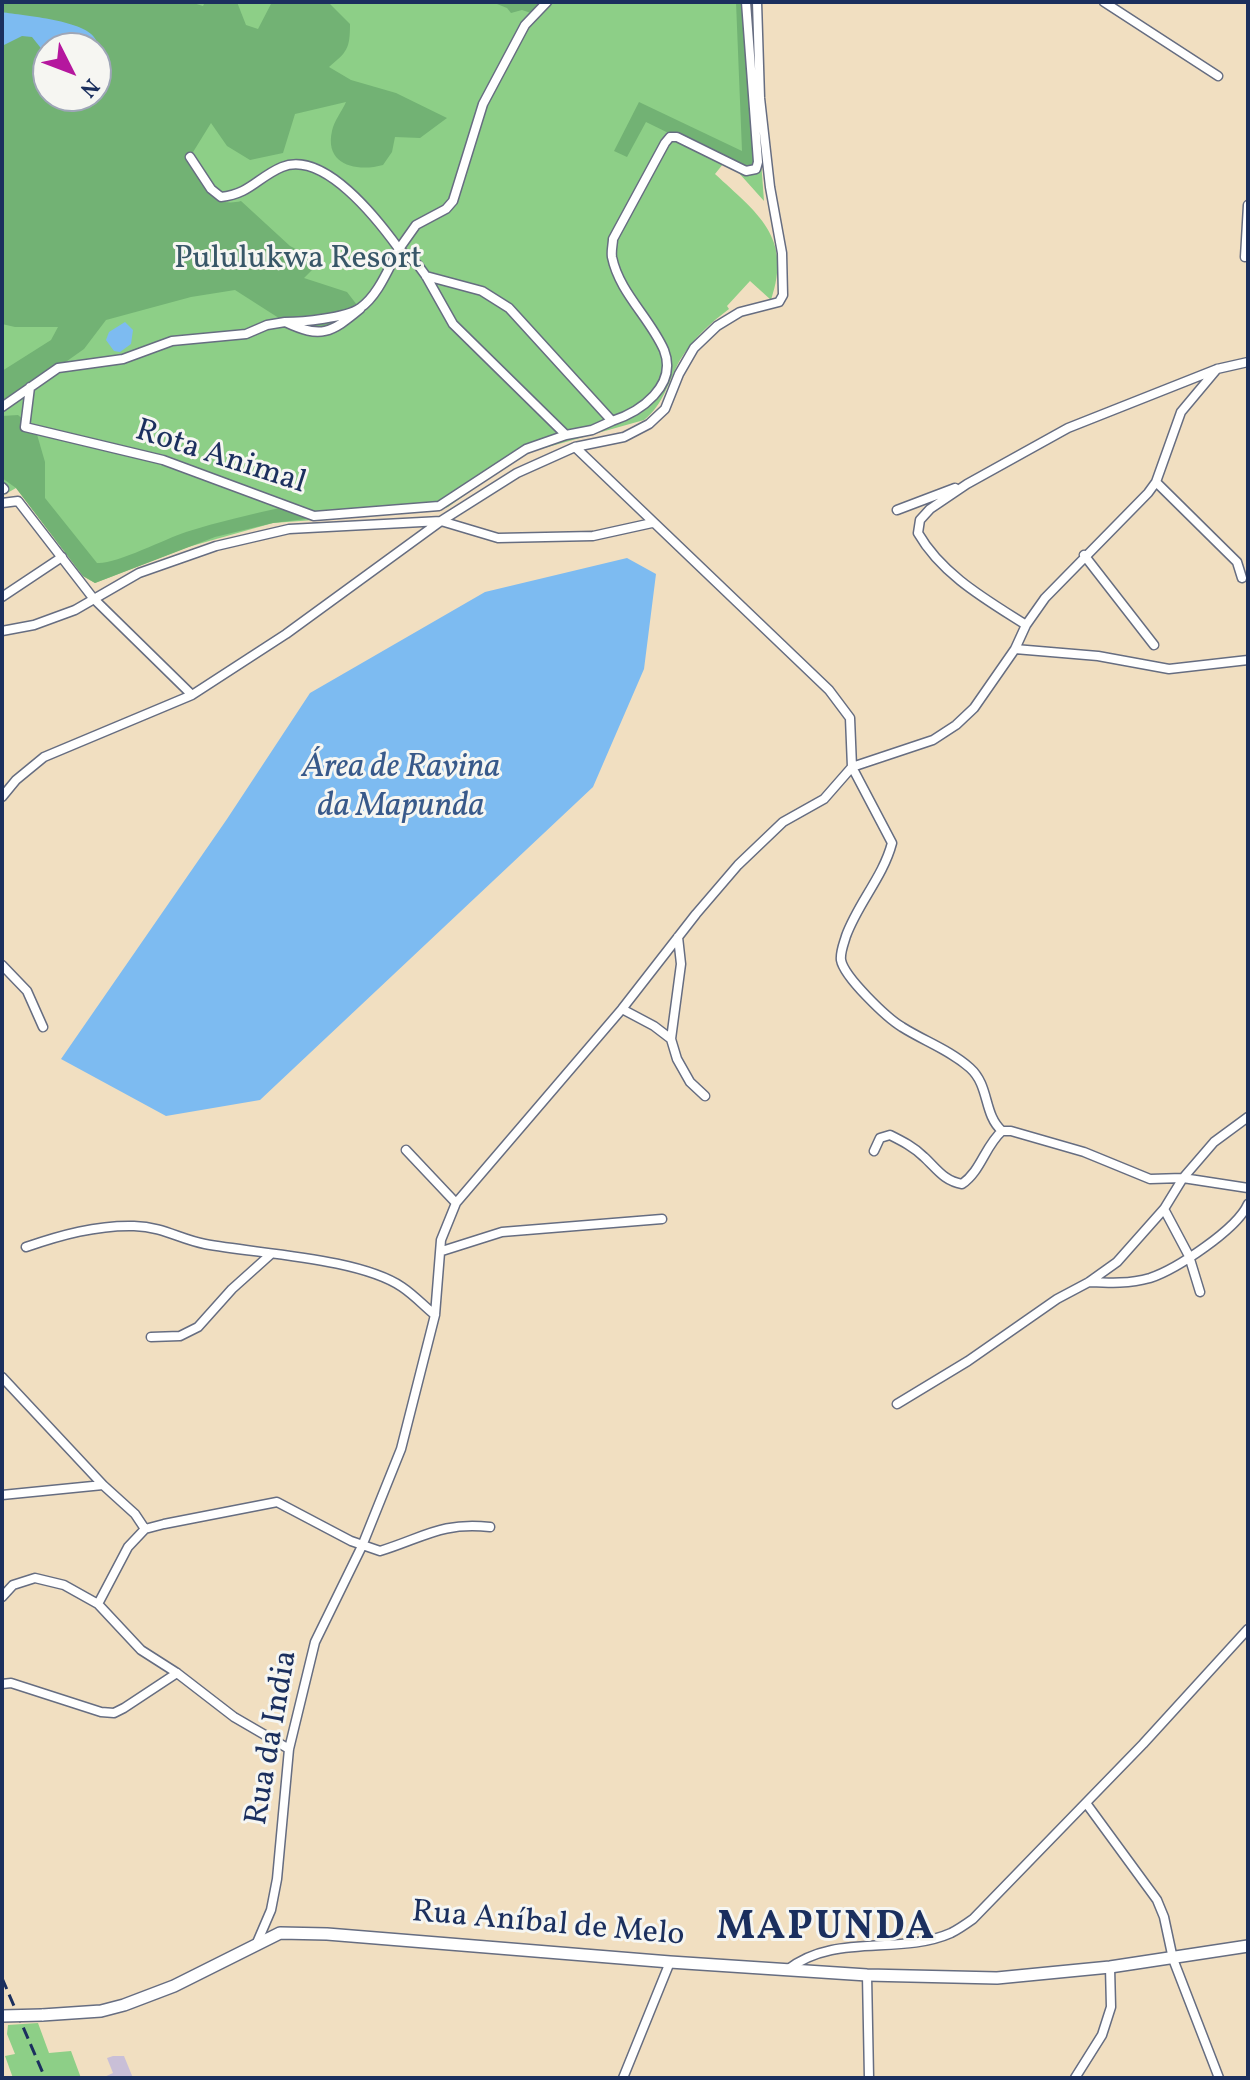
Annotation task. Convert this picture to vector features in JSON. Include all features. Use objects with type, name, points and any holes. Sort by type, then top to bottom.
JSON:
[{"type":"street","points":[[285,322],[308,333],[318,333],[329,331],[360,309],[374,294],[416,225],[446,209],[453,201],[483,104],[525,25],[547,2]]},
{"type":"street","name":"Rota Animal","points":[[30,387],[25,427],[163,460],[314,516],[439,506],[526,449],[592,430],[627,416],[657,394],[664,380],[664,351],[619,276],[611,255],[613,239],[670,137],[677,137],[746,171],[756,169],[758,162],[746,2]]},
{"type":"street","points":[[2,797],[16,780],[44,757],[192,695],[286,634],[441,521],[517,473],[575,447],[624,437],[649,424],[665,409],[694,348],[717,326],[740,312],[779,302],[783,295],[782,253],[770,187],[760,98],[757,2]]},
{"type":"street","points":[[1104,2],[1218,76]]},
{"type":"street","points":[[190,157],[211,189],[221,197],[250,190],[267,174],[286,165],[302,163],[335,180],[350,192],[399,249],[418,265],[453,324],[566,435]]},
{"type":"street","points":[[1245,257],[1248,205]]},
{"type":"street","points":[[426,276],[482,291],[509,308],[612,421]]},
{"type":"street","points":[[2,407],[58,368],[123,359],[172,341],[246,334],[267,325],[360,309]]},
{"type":"street","points":[[1026,625],[969,588],[939,562],[918,533],[920,520],[930,509],[967,484],[1068,428],[1217,369],[1248,362]]},
{"type":"street","points":[[852,767],[933,740],[974,708],[1015,649],[1026,625],[1045,598],[1084,555],[1133,511],[1156,482],[1181,412],[1217,369]]},
{"type":"street","points":[[575,447],[829,690],[850,718],[852,767],[892,843],[887,861],[847,934],[841,955],[842,964],[858,987],[899,1025],[938,1046],[975,1073],[981,1080],[993,1122],[1002,1131],[1084,1152],[1150,1179],[1183,1178],[1248,1188]]},
{"type":"street","points":[[1156,482],[1237,562],[1242,578]]},
{"type":"street","points":[[897,510],[967,484]]},
{"type":"street","points":[[2,503],[18,501],[93,598],[192,695]]},
{"type":"street","points":[[2,631],[34,625],[75,610],[139,573],[216,546],[289,529],[441,521],[498,538],[593,536],[652,523]]},
{"type":"street","points":[[1084,555],[1154,645]]},
{"type":"street","points":[[2,597],[62,557]]},
{"type":"street","points":[[1015,649],[1098,656],[1169,669],[1248,660]]},
{"type":"street","name":"Rua da India","points":[[256,1945],[271,1910],[277,1879],[289,1749],[315,1642],[362,1546],[401,1449],[435,1315],[441,1240],[456,1203],[622,1009],[738,865],[783,822],[824,799],[852,767]]},
{"type":"street","points":[[678,936],[681,964],[671,1039],[677,1059],[690,1082],[705,1096]]},
{"type":"street","points":[[2,965],[27,991],[43,1027]]},
{"type":"street","points":[[622,1009],[671,1039]]},
{"type":"street","points":[[897,1404],[1117,1262],[1164,1209],[1183,1178],[1214,1142],[1248,1117]]},
{"type":"street","points":[[874,1151],[880,1138],[890,1135],[923,1156],[952,1183],[962,1184],[971,1178],[992,1140],[1002,1131]]},
{"type":"street","points":[[406,1150],[456,1203]]},
{"type":"street","points":[[1089,1282],[1123,1284],[1165,1272],[1230,1226],[1248,1204]]},
{"type":"street","points":[[1164,1209],[1189,1256],[1200,1292]]},
{"type":"street","points":[[442,1251],[502,1232],[662,1219]]},
{"type":"street","points":[[26,1247],[65,1234],[102,1227],[166,1229],[199,1242],[377,1274],[402,1287],[435,1315]]},
{"type":"street","points":[[151,1337],[180,1336],[198,1327],[232,1289],[271,1254]]},
{"type":"street","points":[[2,1377],[103,1485],[135,1514],[145,1529]]},
{"type":"street","points":[[2,1495],[103,1485]]},
{"type":"street","points":[[98,1604],[128,1547],[145,1529],[277,1502],[362,1546],[380,1551],[434,1529],[462,1524],[490,1527]]},
{"type":"street","points":[[2,1597],[13,1585],[35,1578],[64,1585],[98,1604],[141,1650],[234,1717],[289,1749]]},
{"type":"street","points":[[787,1970],[802,1958],[822,1951],[928,1939],[952,1933],[973,1919],[1248,1629]]},
{"type":"street","points":[[2,1684],[11,1683],[101,1712],[114,1713],[177,1673]]},
{"type":"street","points":[[1086,1803],[1157,1900],[1173,1959],[1219,2078]]},
{"type":"street","name":"Rua Aníbal de Melo","points":[[2,2016],[101,2011],[124,2005],[174,1986],[280,1933],[302,1932],[787,1970],[997,1978],[1173,1959],[1248,1946]]},
{"type":"street","points":[[623,2078],[670,1962]]},
{"type":"street","points":[[1075,2078],[1102,2035],[1111,2007],[1110,1967]]},
{"type":"street","points":[[867,1975],[869,2078]]},
{"type":"shaded area","points":[[124,2056],[133,2078],[102,2078],[113,2073],[107,2058]]},
{"type":"green space","name":"Pululukwa Resort","points":[[2,2],[752,2],[764,201],[738,172],[723,164],[715,174],[745,201],[767,228],[774,243],[777,278],[771,300],[750,281],[727,306],[729,309],[690,345],[661,400],[644,420],[523,454],[448,507],[437,511],[273,523],[188,547],[95,583],[83,576],[16,488],[2,496]]},
{"type":"green space","points":[[2,2],[190,2],[203,6],[205,2],[237,2],[246,25],[258,29],[272,2],[328,2],[350,24],[346,49],[329,67],[351,80],[396,93],[447,118],[420,138],[395,137],[392,152],[383,165],[373,167],[345,164],[333,152],[332,131],[346,102],[295,114],[283,153],[250,160],[227,146],[211,123],[190,157],[202,184],[214,197],[222,201],[241,201],[290,246],[317,260],[318,264],[304,278],[347,292],[357,305],[322,330],[285,322],[235,290],[191,297],[106,320],[84,349],[2,407],[2,371],[51,340],[58,327],[2,324]]},
{"type":"green space","points":[[492,2],[543,2],[531,13],[522,10],[511,13]]},
{"type":"green space","points":[[736,2],[752,2],[762,161],[746,171],[646,122],[627,157],[614,151],[639,102],[742,151]]},
{"type":"green space","points":[[18,415],[36,431],[45,462],[45,498],[97,563],[127,556],[198,528],[284,507],[306,519],[273,523],[215,537],[95,583],[83,576],[16,488],[2,478],[2,416]]},
{"type":"green space","points":[[38,2023],[49,2053],[71,2051],[81,2078],[13,2078],[5,2056],[15,2054],[7,2034],[8,2025]]},
{"type":"water","points":[[2,12],[68,23],[88,32],[32,32],[32,37],[22,36],[2,46]]},
{"type":"water","points":[[125,322],[133,330],[131,344],[120,352],[114,351],[106,340],[109,332]]},
{"type":"water","name":"Área de Ravina da Mapunda","points":[[627,558],[656,574],[644,669],[593,787],[260,1100],[166,1116],[61,1059],[310,693],[485,592]]},
{"type":"railway","points":[[2,1978],[45,2078]]},
{"type":"district","name":"MAPUNDA","points":[[826,1931]]}]
